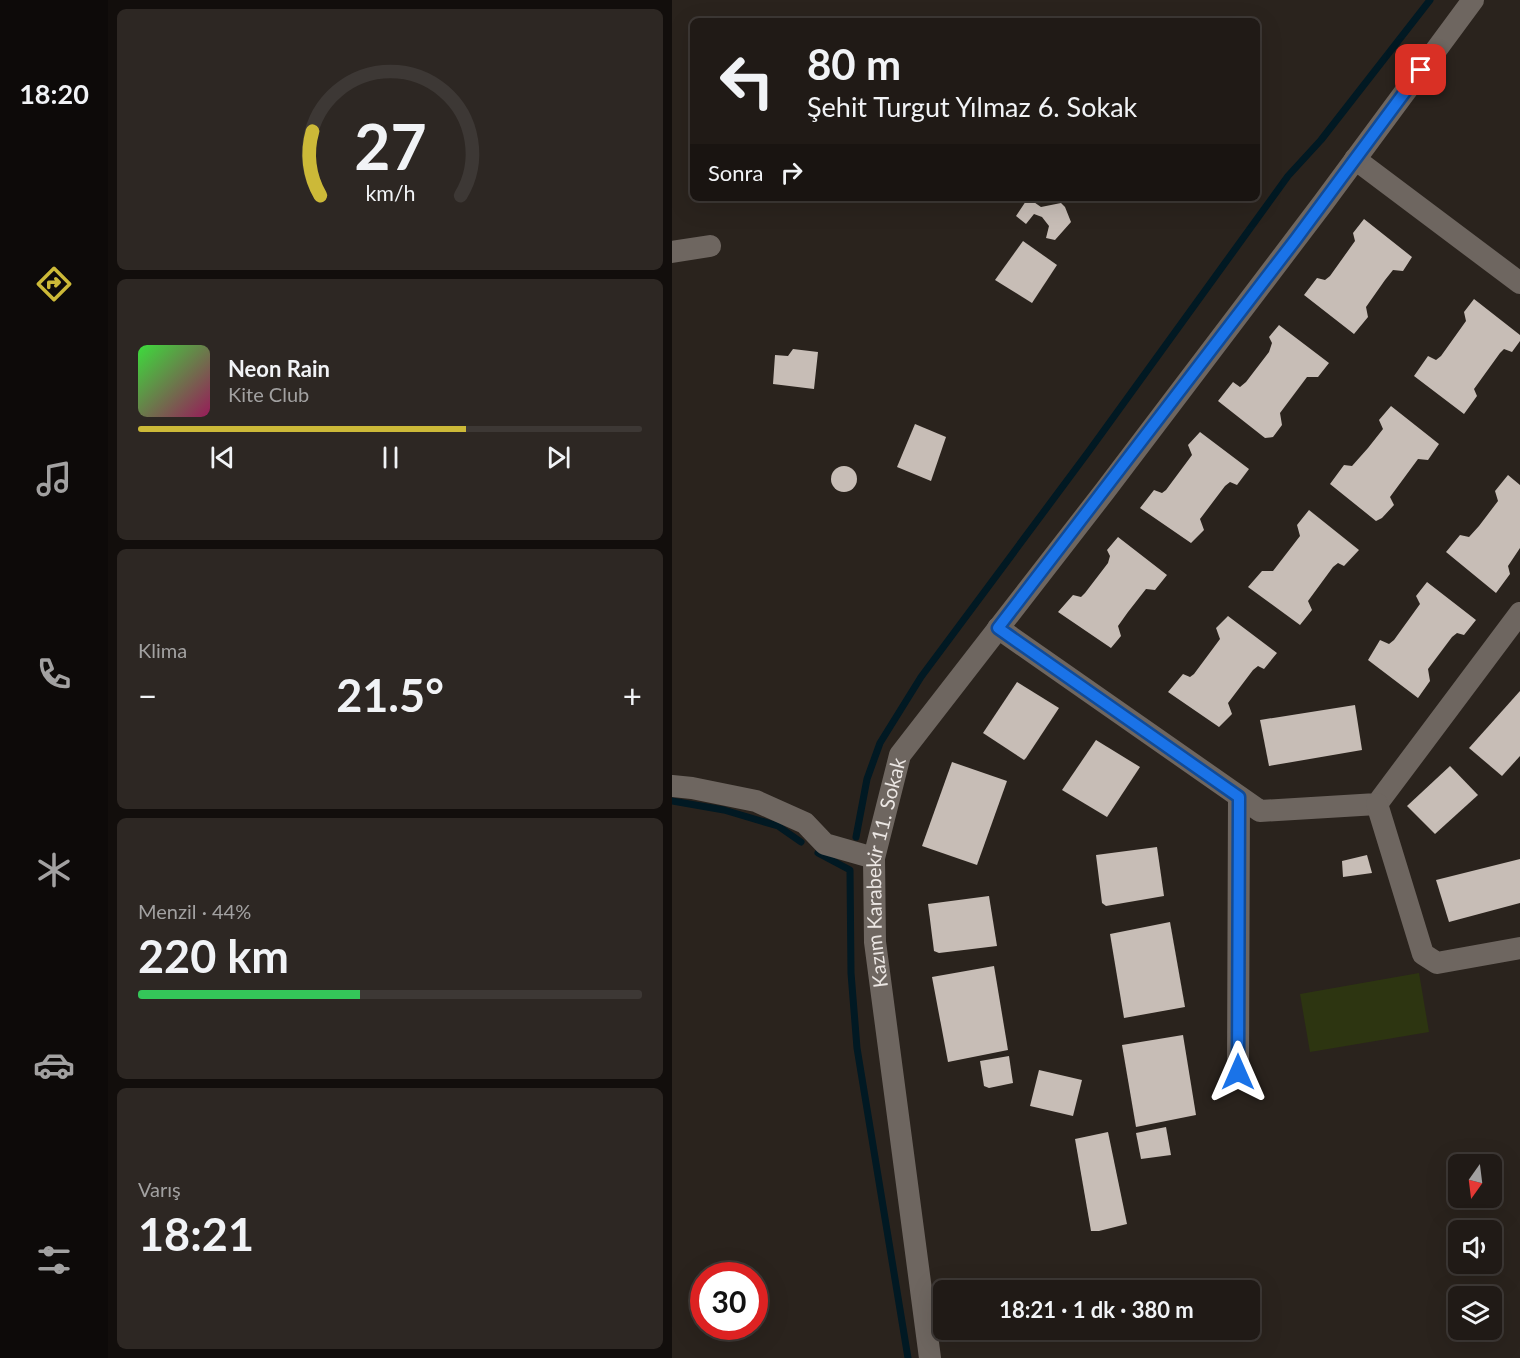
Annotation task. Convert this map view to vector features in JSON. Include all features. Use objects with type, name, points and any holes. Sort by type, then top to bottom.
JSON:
[{"type":"street","name":"Kazım Karabekir 11. Sokak","points":[[930,1358],[875,942],[874,858],[900,755],[1104,492],[1473,0]]},
{"type":"street","points":[[1355,159],[1520,283]]},
{"type":"street","points":[[672,252],[710,246]]},
{"type":"street","points":[[998,628],[1260,811],[1377,804],[1520,613]]},
{"type":"street","points":[[672,786],[756,801],[805,823],[825,844],[874,858]]},
{"type":"street","points":[[1238,1072],[1239,797]]},
{"type":"street","points":[[1377,804],[1423,954],[1437,963],[1520,948]]},
{"type":"green space","points":[[1419,973],[1429,1032],[1310,1052],[1300,994]]},
{"type":"building","points":[[1026,201],[1032,201],[1041,207],[1061,203],[1071,222],[1055,240],[1046,238],[1049,226],[1042,217],[1034,214],[1026,224],[1016,216]]},
{"type":"building","points":[[1364,219],[1412,257],[1403,271],[1393,270],[1385,280],[1366,307],[1368,317],[1354,334],[1304,295],[1317,278],[1325,280],[1330,276],[1355,241],[1353,233]]},
{"type":"building","points":[[1023,241],[1057,265],[1032,303],[995,280]]},
{"type":"building","points":[[1474,299],[1520,335],[1520,341],[1512,352],[1504,349],[1500,353],[1474,389],[1477,396],[1464,414],[1414,376],[1428,356],[1436,360],[1441,356],[1466,321],[1464,312]]},
{"type":"building","points":[[1279,325],[1329,363],[1318,377],[1307,377],[1280,413],[1282,425],[1273,437],[1265,438],[1218,401],[1233,382],[1240,387],[1246,382],[1269,352],[1272,343],[1269,337]]},
{"type":"building","points":[[793,349],[818,352],[814,389],[773,384],[775,355],[788,356]]},
{"type":"building","points":[[1391,406],[1439,444],[1428,460],[1418,459],[1390,497],[1394,505],[1376,521],[1330,484],[1344,465],[1352,466],[1383,429],[1379,420]]},
{"type":"building","points":[[915,424],[946,437],[931,481],[897,467]]},
{"type":"building","points":[[1200,432],[1249,469],[1237,485],[1230,482],[1225,486],[1200,519],[1204,530],[1191,543],[1140,508],[1154,490],[1162,493],[1166,490],[1192,455],[1188,445]]},
{"type":"building","points":[[844,466],[854,469],[857,479],[854,489],[844,492],[834,489],[831,479],[834,469]]},
{"type":"building","points":[[1508,475],[1520,485],[1520,548],[1508,566],[1510,574],[1496,593],[1446,552],[1460,535],[1469,537],[1479,526],[1498,501],[1495,491]]},
{"type":"building","points":[[1309,510],[1359,550],[1344,566],[1338,563],[1333,567],[1308,601],[1312,610],[1300,625],[1248,587],[1262,571],[1273,571],[1300,536],[1297,525]]},
{"type":"building","points":[[1118,537],[1167,575],[1155,590],[1146,589],[1128,612],[1118,626],[1121,636],[1111,648],[1058,612],[1073,595],[1081,597],[1085,593],[1108,563],[1110,556],[1107,550]]},
{"type":"building","points":[[1427,582],[1476,620],[1464,635],[1457,633],[1452,637],[1428,669],[1430,681],[1418,698],[1368,660],[1380,640],[1389,644],[1394,640],[1420,604],[1416,596]]},
{"type":"building","points":[[1228,616],[1277,653],[1264,669],[1258,666],[1253,670],[1228,703],[1232,714],[1219,727],[1168,692],[1183,674],[1190,677],[1194,674],[1220,639],[1216,628]]},
{"type":"building","points":[[1017,682],[1059,708],[1024,760],[983,733]]},
{"type":"building","points":[[1520,691],[1520,756],[1502,776],[1469,748]]},
{"type":"building","points":[[1355,705],[1362,750],[1269,766],[1260,720]]},
{"type":"building","points":[[1096,740],[1140,767],[1107,817],[1062,790]]},
{"type":"building","points":[[952,762],[1007,781],[977,865],[922,846]]},
{"type":"building","points":[[1450,766],[1478,795],[1435,834],[1407,806]]},
{"type":"building","points":[[1157,847],[1164,896],[1106,906],[1102,903],[1096,855]]},
{"type":"building","points":[[1367,855],[1372,873],[1343,877],[1342,861]]},
{"type":"building","points":[[1520,859],[1520,903],[1449,922],[1436,880]]},
{"type":"building","points":[[989,896],[997,946],[939,953],[934,951],[928,904]]},
{"type":"building","points":[[1170,922],[1185,1007],[1124,1018],[1110,934]]},
{"type":"building","points":[[994,966],[1008,1050],[948,1062],[932,977]]},
{"type":"building","points":[[1183,1035],[1196,1115],[1136,1127],[1122,1045]]},
{"type":"building","points":[[1009,1056],[1013,1083],[989,1088],[984,1086],[980,1061]]},
{"type":"building","points":[[1039,1070],[1082,1080],[1073,1116],[1030,1106]]},
{"type":"building","points":[[1166,1127],[1171,1155],[1141,1159],[1136,1133]]},
{"type":"building","points":[[1108,1132],[1127,1224],[1091,1231],[1075,1139]]},
{"type":"waterway","points":[[856,837],[867,779],[880,743],[921,677],[1089,451],[1288,176],[1321,140],[1430,0]]},
{"type":"waterway","points":[[672,801],[724,810],[778,826],[801,842]]},
{"type":"waterway","points":[[818,853],[850,870],[851,973],[857,1048],[908,1358]]},
{"type":"route","points":[[1238,1072],[1239,797],[998,628],[1296,239],[1421,70]]}]
